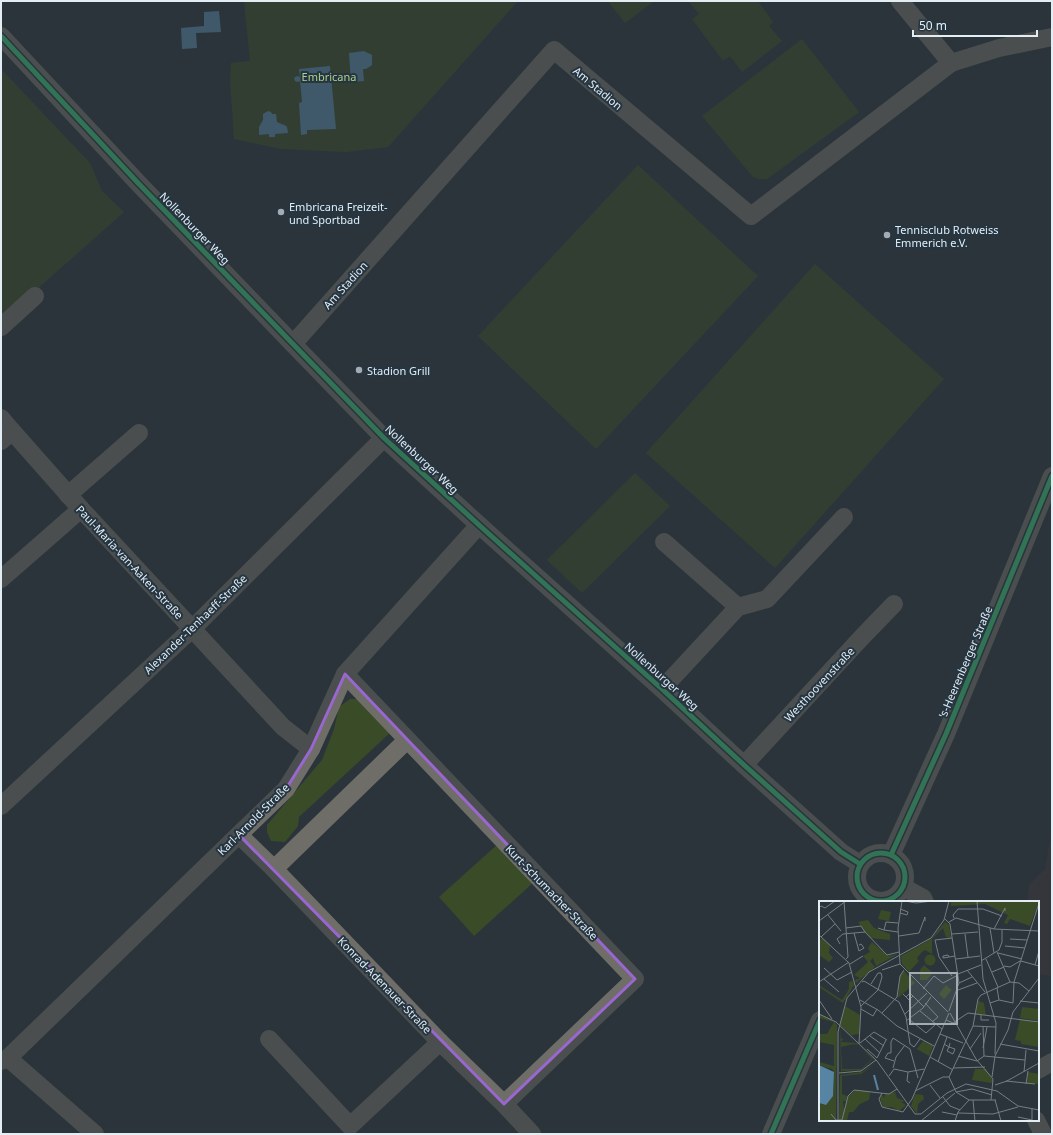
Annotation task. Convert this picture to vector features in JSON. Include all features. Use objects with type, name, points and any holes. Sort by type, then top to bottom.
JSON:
[{"type":"street","points":[[900,1],[951,63],[999,48],[1052,37]]},
{"type":"street","name":"Nollenburger Weg","points":[[1,36],[139,184],[384,438],[841,852],[860,864]]},
{"type":"street","name":"Am Stadion","points":[[293,344],[554,50],[751,216],[951,63]]},
{"type":"street","points":[[1,327],[35,296]]},
{"type":"street","name":"Paul-Maria-van-Aaken-Straße","points":[[5,430],[68,495],[283,727],[311,749]]},
{"type":"street","name":"Paul-Maria-van-Aaken-Straße","points":[[68,495],[139,433]]},
{"type":"street","name":"Alexander-Tenhaeff-Straße","points":[[1,806],[192,629],[384,438]]},
{"type":"street","name":"'s-Heerenberger Straße","points":[[891,854],[946,734],[1047,502],[1052,476]]},
{"type":"street","points":[[1,579],[81,509]]},
{"type":"street","points":[[662,689],[738,607],[767,599],[844,517]]},
{"type":"street","name":"Karl-Arnold-Straße","points":[[4,1059],[286,789],[311,749],[345,674],[479,525]]},
{"type":"street","points":[[664,542],[738,607]]},
{"type":"street","name":"Westhoovenstraße","points":[[744,765],[894,604]]},
{"type":"street","name":"Kurt-Schumacher-Straße","points":[[345,674],[635,980],[504,1104]]},
{"type":"street","points":[[274,869],[407,740]]},
{"type":"street","name":"Konrad-Adenauer-Straße","points":[[239,835],[274,869],[440,1042],[504,1104],[532,1134]]},
{"type":"street","points":[[882,852],[891,854],[899,861],[904,870],[905,878],[903,887],[896,896],[888,900],[869,900],[859,888],[856,874],[860,864],[867,856],[875,853],[882,852]]},
{"type":"street","points":[[903,887],[923,898],[924,901]]},
{"type":"street","points":[[771,1134],[814,1052],[819,1025]]},
{"type":"street","points":[[270,1039],[350,1126],[440,1042]]},
{"type":"street","points":[[4,1059],[95,1134]]},
{"type":"street","points":[[1039,1069],[1052,1062]]},
{"type":"street","points":[[1036,1121],[1043,1134]]},
{"type":"highlighted area","points":[[345,674],[635,979],[504,1104],[239,835],[286,789],[311,749]]},
{"type":"shaded area","points":[[1052,828],[1052,976],[1039,974],[1039,901],[1027,901],[1029,885],[1045,869]]},
{"type":"green space","name":"Embricana","points":[[244,1],[518,1],[388,147],[346,152],[282,149],[234,139],[230,80],[231,63],[250,61]]},
{"type":"green space","points":[[608,1],[654,1],[625,23]]},
{"type":"green space","points":[[688,1],[758,1],[773,22],[769,26],[782,41],[742,72],[730,56],[723,61],[692,19],[699,14]]},
{"type":"green space","points":[[802,39],[859,112],[767,179],[759,179],[753,177],[702,116]]},
{"type":"green space","points":[[1,69],[90,163],[102,191],[124,212],[1,321]]},
{"type":"green space","points":[[638,165],[758,276],[596,449],[478,336]]},
{"type":"green space","points":[[815,264],[944,379],[775,568],[646,453]]},
{"type":"green space","points":[[635,473],[670,506],[582,593],[547,560]]},
{"type":"green space","points":[[350,699],[360,699],[392,731],[299,817],[298,826],[285,842],[271,841],[267,832],[267,825],[322,760],[334,729],[339,707]]},
{"type":"green space","points":[[499,843],[534,882],[474,936],[439,897]]},
{"type":"water","points":[[219,11],[221,32],[196,33],[197,48],[182,49],[181,28],[204,26],[204,12]]},
{"type":"water","points":[[364,51],[372,55],[372,65],[366,69],[363,69],[364,81],[351,82],[349,53]]},
{"type":"water","points":[[330,66],[336,129],[307,130],[307,134],[301,135],[299,103],[302,102],[300,81],[295,81],[294,78],[297,76],[300,77],[299,69]]},
{"type":"water","points":[[268,111],[272,114],[276,114],[277,122],[287,127],[288,133],[275,134],[275,137],[269,137],[269,134],[259,135],[259,127],[263,120],[263,114]]},
{"type":"cycle path","points":[[1,36],[139,184],[384,438],[841,852],[860,864]]},
{"type":"cycle path","points":[[891,855],[946,734],[1052,476]]},
{"type":"cycle path","points":[[876,853],[886,853],[898,860],[905,872],[905,877],[905,882],[898,894],[886,901],[876,901],[868,897],[861,890],[857,882],[857,872],[861,864],[868,857],[876,853]]},
{"type":"cycle path","points":[[771,1134],[819,1022]]},
{"type":"place","name":"Embricana Freizeit- und Sportbad","points":[[281,212]]},
{"type":"place","name":"Tennisclub Rotweiss Emmerich e.V.","points":[[887,235]]},
{"type":"place","name":"Stadion Grill","points":[[359,370]]}]
